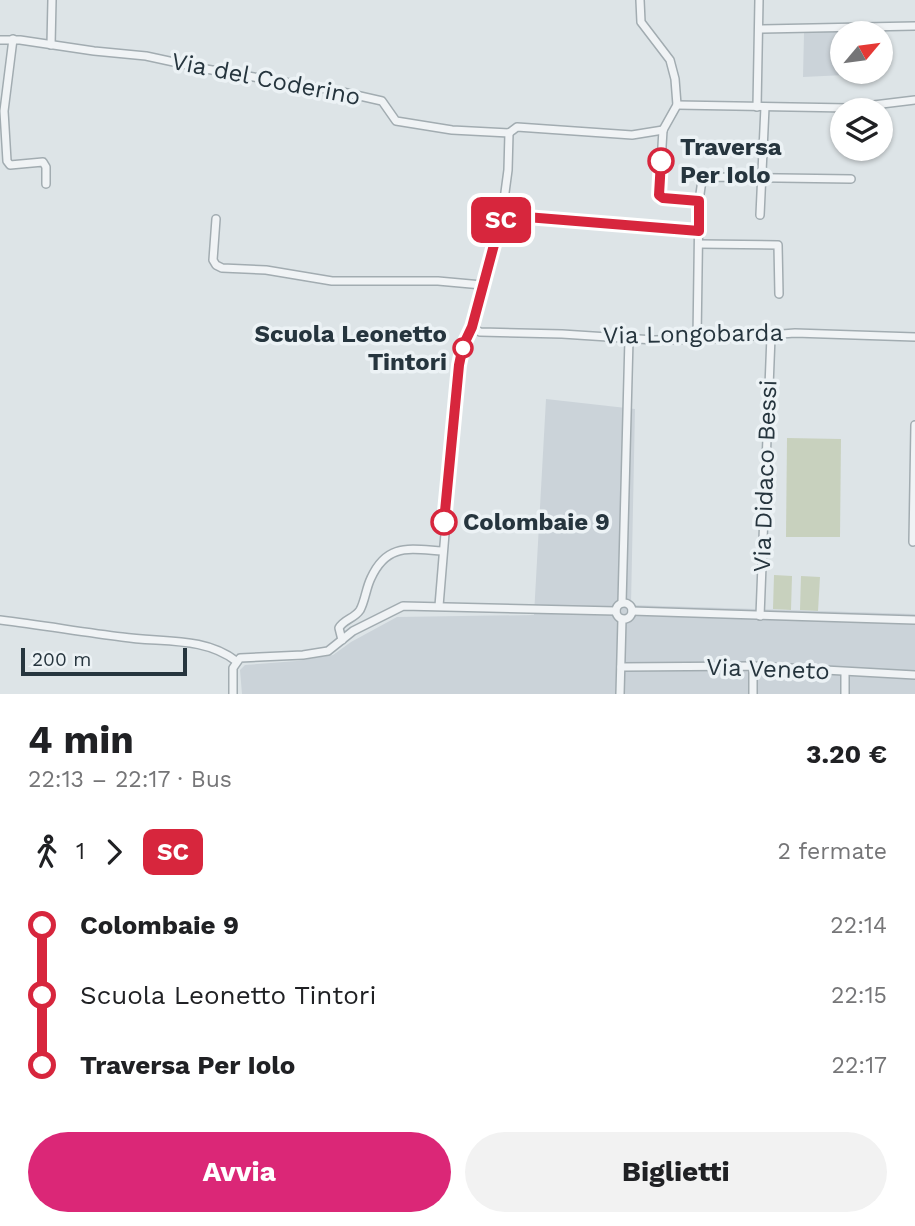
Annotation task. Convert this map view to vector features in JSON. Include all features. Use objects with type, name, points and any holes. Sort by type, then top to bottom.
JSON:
[{"type":"street","points":[[51,45],[52,0]]},
{"type":"street","points":[[640,0],[641,22],[670,60],[675,79],[677,104],[663,130],[659,195],[663,198],[699,201]]},
{"type":"street","points":[[759,0],[760,215]]},
{"type":"street","points":[[759,29],[915,26]]},
{"type":"street","points":[[13,39],[5,96],[6,159],[10,165],[44,163],[46,184]]},
{"type":"street","name":"Via del Coderino","points":[[0,40],[13,39],[146,56],[338,91],[382,101],[396,121],[452,130],[509,133],[517,127],[632,135],[663,130]]},
{"type":"street","points":[[677,104],[849,108],[915,100]]},
{"type":"street","points":[[439,606],[459,365],[502,215],[508,170],[509,133]]},
{"type":"street","points":[[697,339],[699,201],[701,183],[706,177],[851,179]]},
{"type":"street","points":[[502,215],[699,231]]},
{"type":"street","points":[[216,219],[212,257],[214,264],[222,268],[266,270],[332,281],[438,281],[482,285]]},
{"type":"street","points":[[699,244],[778,245],[779,294]]},
{"type":"street","name":"Via Longobarda","points":[[472,327],[480,332],[629,339],[697,339],[795,333],[915,337]]},
{"type":"street","name":"Via Didaco Bessi","points":[[760,616],[771,336]]},
{"type":"street","points":[[616,611],[622,603],[629,339]]},
{"type":"street","points":[[913,542],[915,425]]},
{"type":"street","points":[[342,640],[339,628],[359,612],[371,577],[382,560],[391,553],[404,549],[442,551]]},
{"type":"street","points":[[622,603],[629,605],[632,611]]},
{"type":"street","points":[[233,694],[236,661],[245,656],[282,657],[321,653],[372,620],[403,606],[616,611]]},
{"type":"street","points":[[616,611],[622,619],[620,694]]},
{"type":"street","points":[[632,611],[915,620]]},
{"type":"street","points":[[622,619],[629,617],[632,611]]},
{"type":"street","points":[[0,620],[124,638],[169,639],[222,652],[236,661]]},
{"type":"street","points":[[753,694],[754,666]]},
{"type":"street","name":"Via Veneto","points":[[621,667],[754,666],[915,675]]},
{"type":"street","points":[[845,673],[845,694]]},
{"type":"shaded area","points":[[830,32],[830,76],[803,77],[804,33]]},
{"type":"shaded area","points":[[546,399],[635,409],[631,605],[915,614],[915,694],[242,694],[240,670],[245,665],[333,655],[397,617],[534,615]]},
{"type":"green space","points":[[787,438],[841,439],[840,537],[786,537]]},
{"type":"green space","points":[[774,575],[792,576],[791,610],[773,609]]},
{"type":"green space","points":[[801,576],[820,577],[818,611],[800,610]]},
{"type":"bus line","name":"SC","points":[[444,522],[459,365],[502,215],[699,231],[699,201],[663,198],[659,195],[661,161]]},
{"type":"place","name":"Traversa Per Iolo","points":[[661,161]]},
{"type":"place","name":"Scuola Leonetto Tintori","points":[[463,348]]},
{"type":"place","name":"Colombaie 9","points":[[444,522]]}]
